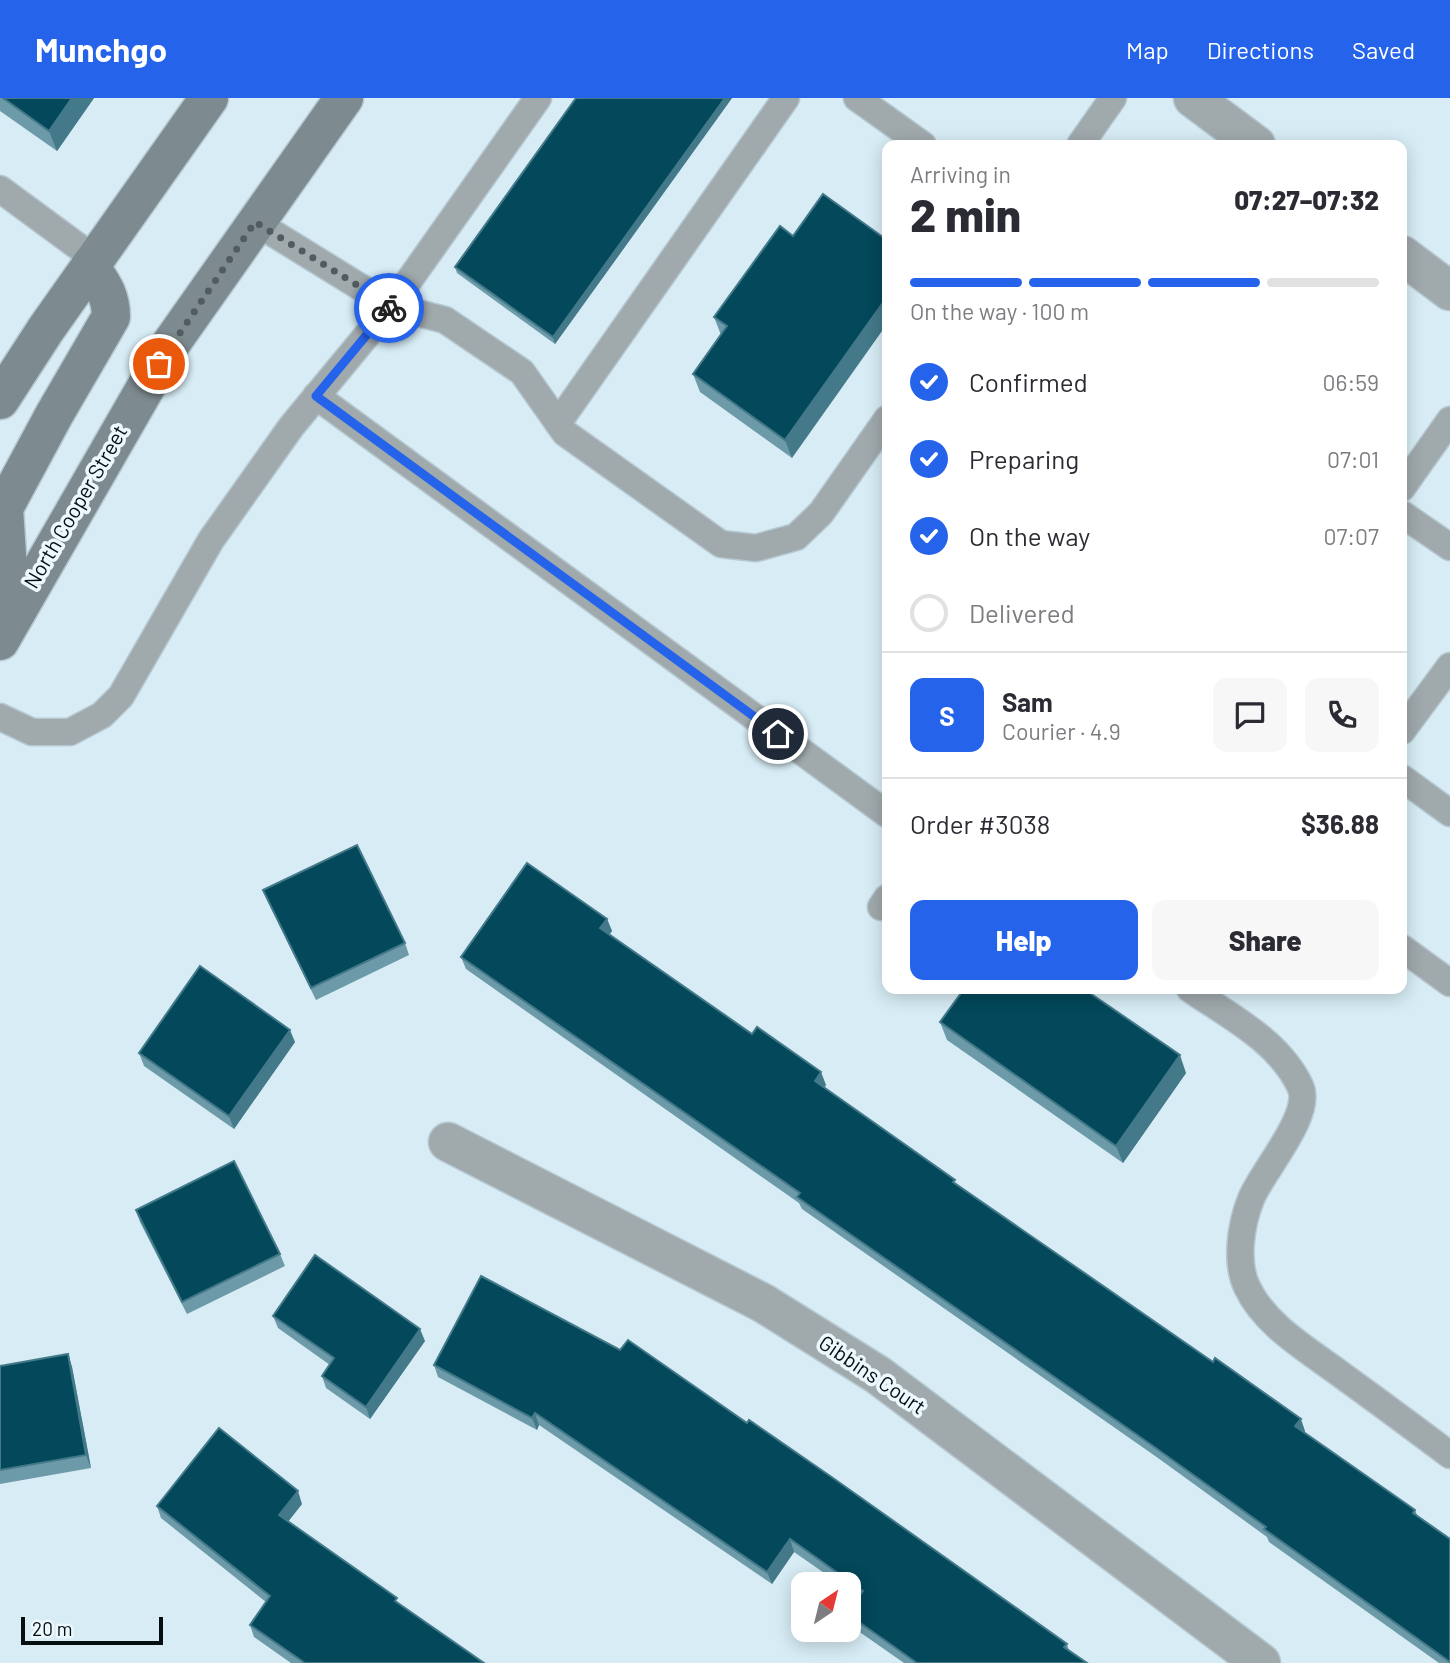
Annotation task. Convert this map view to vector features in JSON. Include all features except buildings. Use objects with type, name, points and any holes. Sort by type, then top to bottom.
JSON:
[{"type":"main road","name":"North Cooper Street","points":[[6,630],[170,345],[344,98]]},
{"type":"main road","points":[[0,400],[204,100]]},
{"type":"main road","points":[[6,630],[4,508],[111,317],[111,302],[107,290],[92,263]]},
{"type":"street","points":[[1193,98],[1249,140]]},
{"type":"street","points":[[1407,259],[1450,291]]},
{"type":"street","name":"Gibbins Court","points":[[449,1142],[763,1303],[877,1375],[1261,1663]]},
{"type":"lane","points":[[0,717],[32,732],[70,732],[102,715],[121,696],[211,540],[291,427],[391,306],[538,98]]},
{"type":"lane","points":[[558,423],[786,98]]},
{"type":"lane","points":[[856,98],[916,140]]},
{"type":"lane","points":[[1084,140],[1113,98]]},
{"type":"lane","points":[[0,188],[92,263]]},
{"type":"lane","points":[[255,222],[391,306],[446,320],[522,372],[565,433],[721,544],[757,548],[796,537],[821,513],[882,426]]},
{"type":"lane","points":[[316,396],[882,810]]},
{"type":"lane","points":[[1407,481],[1450,420]]},
{"type":"lane","points":[[1407,517],[1450,547]]},
{"type":"lane","points":[[1407,724],[1450,666]]},
{"type":"lane","points":[[1407,782],[1450,813]]},
{"type":"lane","points":[[1407,952],[1450,983]]},
{"type":"lane","points":[[1197,994],[1260,1037],[1286,1064],[1302,1088],[1301,1111],[1251,1199],[1242,1230],[1241,1261],[1245,1284],[1255,1302],[1282,1330],[1450,1455]]},
{"type":"way so far","points":[[159,364],[255,222],[391,306],[389,308]]},
{"type":"route","points":[[389,308],[316,396],[778,734]]}]
